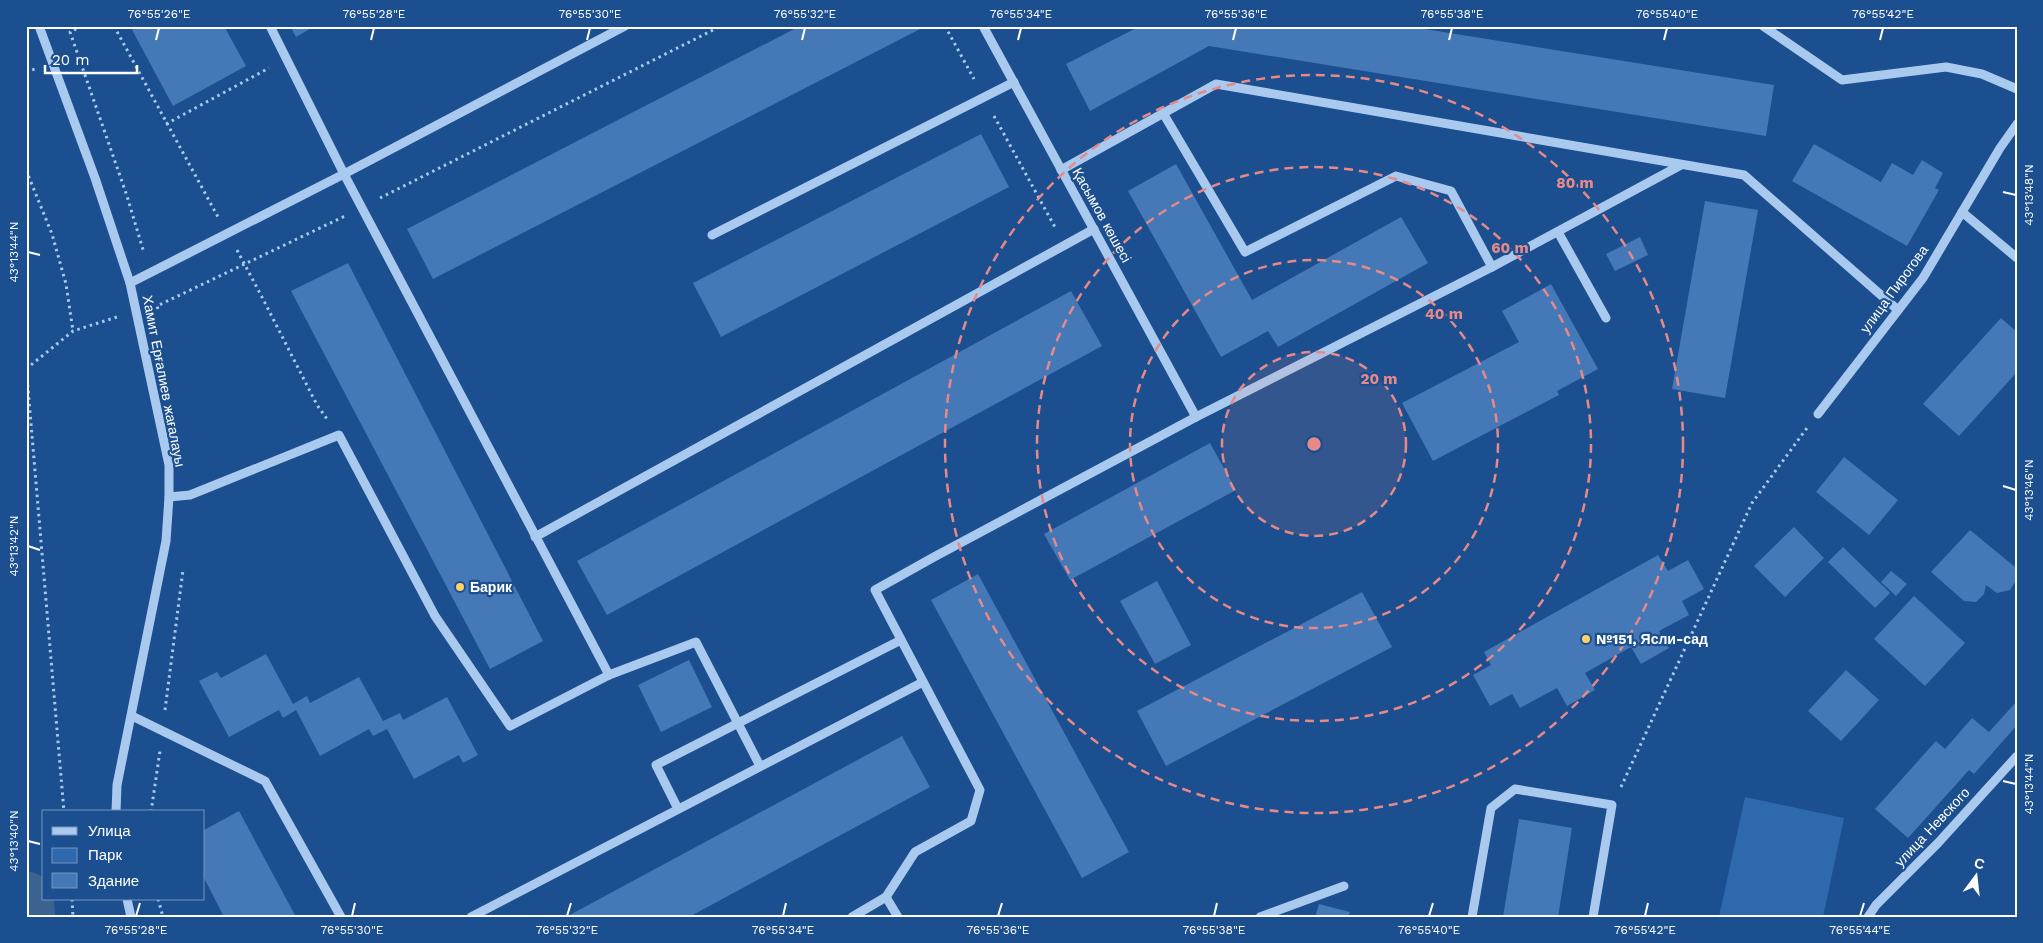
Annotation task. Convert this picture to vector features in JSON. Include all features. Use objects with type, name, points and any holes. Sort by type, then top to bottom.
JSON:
[{"type":"street","name":"Хамит Ерғалиев жағалауы","points":[[39,26],[95,178],[130,283],[168,465],[169,497],[166,541],[117,785],[116,810]]},
{"type":"street","points":[[270,26],[344,174],[609,675]]},
{"type":"street","points":[[130,283],[344,174],[625,26]]},
{"type":"street","name":"Қасымов көшесі","points":[[983,26],[1196,417]]},
{"type":"street","points":[[1763,26],[1842,80],[1946,67],[1982,74],[2017,89]]},
{"type":"street","points":[[712,235],[1014,82]]},
{"type":"street","points":[[1062,170],[1216,84],[1744,175],[1898,310]]},
{"type":"street","points":[[1163,114],[1245,252],[1396,176],[1451,191],[1492,267]]},
{"type":"street","name":"улица Пирогова","points":[[1818,414],[1923,278],[2000,148],[2017,124]]},
{"type":"street","points":[[852,917],[886,897],[915,852],[971,821],[980,790],[875,590],[934,556],[1196,417],[1492,267],[1680,165]]},
{"type":"street","points":[[1962,212],[2017,258]]},
{"type":"street","points":[[535,537],[1094,229]]},
{"type":"street","points":[[1558,232],[1606,318]]},
{"type":"street","points":[[169,497],[190,495],[339,435],[435,616],[510,726],[609,675],[696,642],[760,766]]},
{"type":"street","points":[[678,810],[656,765],[901,640]]},
{"type":"street","points":[[472,917],[923,682]]},
{"type":"street","points":[[132,716],[265,781],[341,917]]},
{"type":"street","name":"улица Невского","points":[[1868,917],[1876,906],[1938,843],[2017,756]]},
{"type":"street","points":[[1472,917],[1490,808],[1515,789],[1612,805],[1593,917]]},
{"type":"street","points":[[1260,917],[1344,886]]},
{"type":"street","points":[[886,897],[898,917]]},
{"type":"street","points":[[127,900],[131,917]]},
{"type":"path","points":[[82,26],[70,32],[127,196],[150,273],[159,316]]},
{"type":"path","points":[[114,26],[193,172]]},
{"type":"path","points":[[64,810],[26,368],[73,331],[157,306],[362,208],[721,26]]},
{"type":"path","points":[[945,26],[1064,245]]},
{"type":"path","points":[[166,124],[286,59]]},
{"type":"path","points":[[26,170],[52,234],[66,284],[73,331]]},
{"type":"path","points":[[244,264],[316,405],[339,435]]},
{"type":"path","points":[[1612,805],[1752,502],[1818,414]]},
{"type":"path","points":[[150,810],[163,731],[184,566]]},
{"type":"path","points":[[72,900],[73,917]]},
{"type":"path","points":[[158,900],[163,917]]},
{"type":"green space","points":[[1745,797],[1844,818],[1823,917],[1719,917]]},
{"type":"building","points":[[130,26],[224,26],[246,66],[173,106]]},
{"type":"building","points":[[290,26],[315,26],[296,37]]},
{"type":"building","points":[[800,26],[926,26],[433,279],[407,229]]},
{"type":"building","points":[[1140,26],[1406,26],[1774,85],[1766,136],[1209,46],[1090,111],[1066,64]]},
{"type":"building","points":[[981,134],[1009,187],[721,337],[693,283]]},
{"type":"building","points":[[1814,144],[1881,182],[1892,163],[1913,175],[1922,160],[1943,173],[1935,188],[1939,190],[1907,246],[1792,181]]},
{"type":"building","points":[[1176,164],[1252,300],[1401,217],[1428,263],[1278,347],[1268,331],[1221,357],[1128,191]]},
{"type":"building","points":[[1705,201],[1758,210],[1725,398],[1672,389]]},
{"type":"building","points":[[1640,237],[1648,255],[1615,271],[1606,254]]},
{"type":"building","points":[[348,263],[543,641],[490,669],[291,291]]},
{"type":"building","points":[[1551,284],[1598,369],[1557,391],[1559,395],[1433,461],[1402,403],[1519,342],[1502,311]]},
{"type":"building","points":[[1071,291],[1102,346],[607,615],[577,561]]},
{"type":"building","points":[[2001,318],[2017,332],[2017,372],[1959,436],[1923,404]]},
{"type":"building","points":[[1210,443],[1236,490],[1070,580],[1044,534]]},
{"type":"building","points":[[1844,457],[1898,500],[1869,535],[1816,492]]},
{"type":"building","points":[[1794,527],[1824,558],[1785,597],[1754,566]]},
{"type":"building","points":[[1970,530],[2015,567],[2017,579],[2010,590],[1997,593],[1986,585],[1984,594],[1976,602],[1964,601],[1931,572]]},
{"type":"building","points":[[1843,547],[1890,593],[1875,608],[1828,562]]},
{"type":"building","name":"№151, Ясли-сад","points":[[1658,555],[1668,571],[1688,560],[1704,589],[1682,601],[1689,615],[1659,631],[1669,648],[1641,664],[1631,647],[1585,673],[1595,690],[1567,706],[1557,688],[1520,708],[1512,694],[1490,706],[1473,675],[1491,665],[1484,652]]},
{"type":"building","points":[[1891,571],[1907,584],[1896,596],[1881,582]]},
{"type":"building","points":[[978,574],[1129,852],[1082,878],[931,600]]},
{"type":"building","points":[[1157,581],[1191,645],[1155,664],[1120,601]]},
{"type":"building","points":[[1362,592],[1392,647],[1166,766],[1137,711]]},
{"type":"building","points":[[1914,596],[1965,643],[1925,686],[1874,639]]},
{"type":"building","points":[[266,654],[293,704],[307,696],[310,703],[359,677],[383,721],[400,713],[403,720],[447,697],[478,755],[463,763],[459,755],[414,779],[387,729],[373,736],[369,729],[320,756],[296,710],[283,718],[279,710],[229,737],[199,681],[217,672],[221,678]]},
{"type":"building","points":[[689,660],[712,707],[661,732],[638,685]]},
{"type":"building","points":[[1846,670],[1879,700],[1841,741],[1808,711]]},
{"type":"building","points":[[2017,701],[2017,725],[1974,774],[1969,770],[1908,838],[1875,809],[1936,741],[1945,749],[1972,718],[1989,732]]},
{"type":"building","points":[[902,736],[930,787],[689,917],[566,917]]},
{"type":"building","points":[[239,811],[296,917],[224,917],[205,880],[205,829]]},
{"type":"building","points":[[1519,819],[1572,828],[1558,917],[1503,917]]},
{"type":"building","points":[[1319,904],[1350,912],[1348,917],[1315,917]]},
{"type":"waterway","points":[[26,899],[28,917]]},
{"type":"place","name":"Барик","points":[[460,587]]},
{"type":"place","name":"№151, Ясли-сад","points":[[1586,639]]}]
